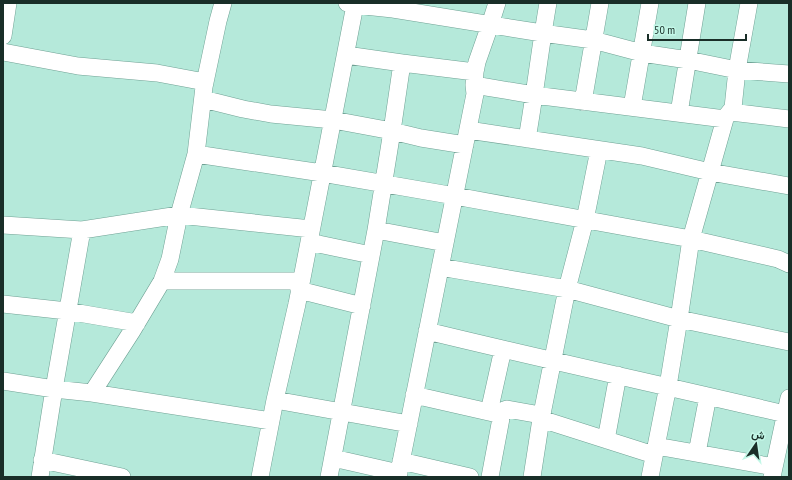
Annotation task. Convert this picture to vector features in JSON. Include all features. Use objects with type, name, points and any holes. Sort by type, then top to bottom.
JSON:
[{"type":"street","points":[[3,36],[8,3]]},
{"type":"street","points":[[92,393],[162,281],[172,249],[179,215],[196,154],[205,82],[223,3]]},
{"type":"street","points":[[399,470],[467,137],[475,94],[477,62],[497,3]]},
{"type":"street","points":[[527,139],[548,3]]},
{"type":"street","points":[[583,102],[600,3]]},
{"type":"street","points":[[632,108],[650,3]]},
{"type":"street","points":[[679,113],[697,3]]},
{"type":"street","points":[[650,477],[668,386],[691,239],[728,115],[733,108],[737,70],[749,3]]},
{"type":"street","points":[[260,477],[346,55],[352,4],[446,10],[490,25],[542,34],[593,40],[642,53],[688,60],[737,70],[789,74]]},
{"type":"street","points":[[3,52],[78,66],[157,73],[205,82]]},
{"type":"street","points":[[346,55],[402,63],[475,78],[534,95],[679,113],[789,119]]},
{"type":"street","points":[[329,477],[376,230],[402,63]]},
{"type":"street","points":[[203,99],[271,114],[333,120],[422,138],[467,137],[527,139],[642,156],[710,172],[789,186]]},
{"type":"street","points":[[532,477],[541,419],[567,289],[586,220],[599,150]]},
{"type":"street","points":[[196,154],[322,173],[691,239],[778,259],[789,264]]},
{"type":"street","points":[[3,225],[82,230],[179,215],[310,236],[371,255]]},
{"type":"street","points":[[40,477],[67,311],[82,230]]},
{"type":"street","points":[[376,230],[445,243]]},
{"type":"street","points":[[440,267],[567,289],[679,319],[789,342]]},
{"type":"street","points":[[162,281],[300,286],[362,306]]},
{"type":"street","points":[[3,304],[67,311],[137,323]]},
{"type":"street","points":[[414,395],[496,413],[509,409],[535,414],[541,419],[606,440],[655,450],[697,453],[773,472],[787,406],[708,396],[427,332]]},
{"type":"street","points":[[490,477],[503,350]]},
{"type":"street","points":[[606,440],[618,375]]},
{"type":"street","points":[[3,381],[92,393],[271,421]]},
{"type":"street","points":[[697,453],[708,396]]},
{"type":"street","points":[[275,400],[409,424]]},
{"type":"street","points":[[333,458],[399,470],[470,477]]},
{"type":"street","points":[[42,460],[122,477]]}]
